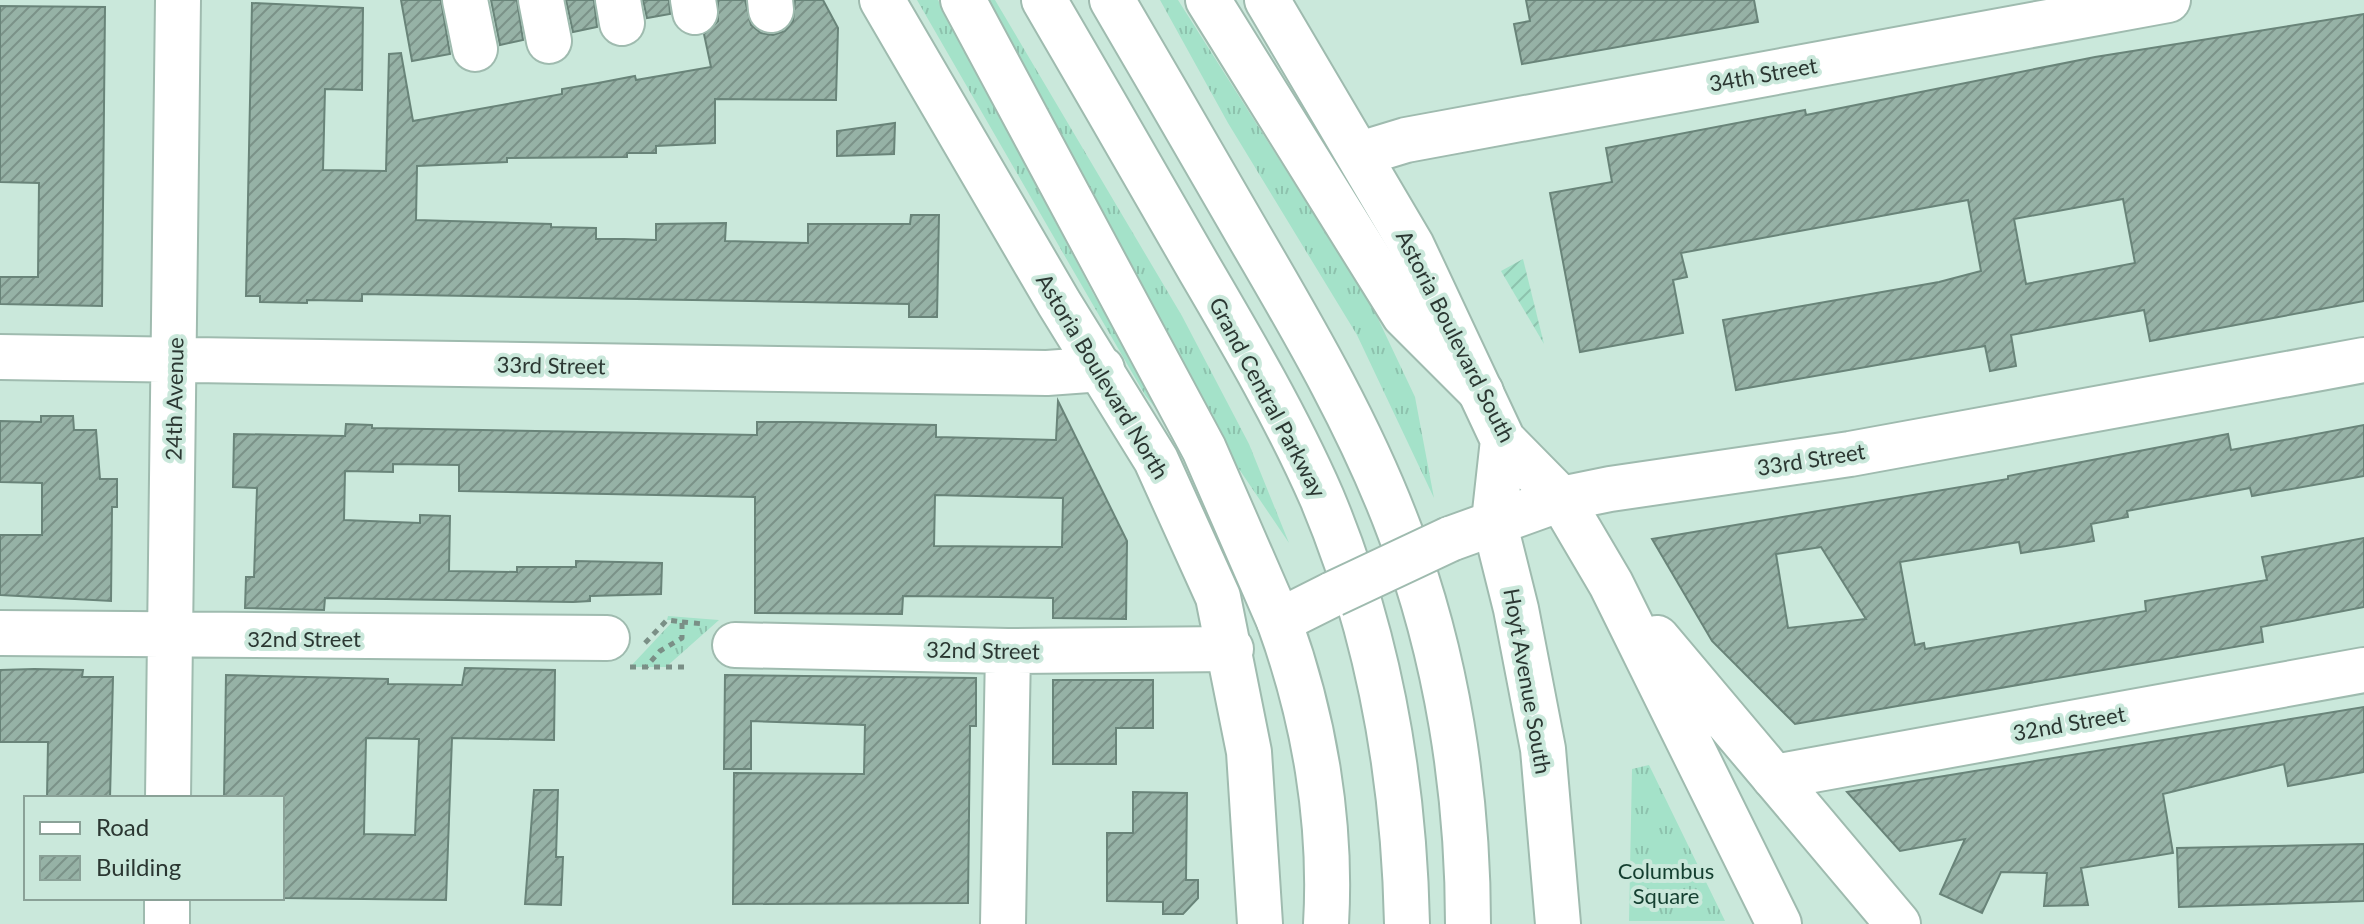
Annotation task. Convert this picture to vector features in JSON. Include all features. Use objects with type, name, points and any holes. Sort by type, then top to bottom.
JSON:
[{"type":"main road","name":"24th Avenue","points":[[168,796],[178,0]]},
{"type":"main road","points":[[465,0],[475,49]]},
{"type":"main road","name":"Astoria Boulevard North","points":[[882,0],[1059,303],[1156,460],[1218,597],[1231,649],[1249,752],[1260,924]]},
{"type":"main road","points":[[963,0],[1204,449],[1279,621],[1309,711],[1318,776],[1326,924]]},
{"type":"main road","name":"Grand Central Parkway","points":[[1044,0],[1248,352],[1322,500],[1378,669],[1403,823],[1407,924]]},
{"type":"main road","points":[[1112,0],[1315,350],[1376,472],[1401,534],[1440,667],[1451,728],[1463,820],[1468,924]]},
{"type":"main road","points":[[1208,0],[1404,315],[1481,392]]},
{"type":"main road","name":"Astoria Boulevard South","points":[[1267,0],[1412,246],[1503,440],[1561,499],[1611,584],[1779,924]]},
{"type":"main road","name":"34th Street","points":[[1360,154],[1406,140],[2168,0]]},
{"type":"main road","name":"33rd Street","points":[[0,357],[1047,373],[1102,369]]},
{"type":"main road","name":"33rd Street","points":[[1279,621],[1450,539],[1561,499],[1850,454],[2364,360]]},
{"type":"main road","name":"Hoyt Avenue South","points":[[1503,440],[1494,521],[1516,609],[1543,749],[1558,924]]},
{"type":"main road","points":[[1611,584],[1898,924]]},
{"type":"main road","name":"32nd Street","points":[[0,633],[625,652]]},
{"type":"main road","name":"32nd Street","points":[[719,635],[1008,651],[1231,649]]},
{"type":"main road","points":[[1003,924],[1008,651]]},
{"type":"main road","name":"32nd Street","points":[[1774,777],[2364,670]]},
{"type":"main road","points":[[167,900],[167,924]]},
{"type":"path","points":[[625,652],[667,620],[719,635]]},
{"type":"path","points":[[682,622],[682,638],[660,651],[646,667],[687,667]]},
{"type":"green space","points":[[917,0],[938,0],[1094,295],[1171,428],[1145,395]]},
{"type":"green space","points":[[982,0],[995,0],[1182,316],[1249,444],[1289,543],[1210,426]]},
{"type":"green space","points":[[1160,0],[1178,0],[1372,306],[1415,397],[1434,498],[1357,335],[1228,123]]},
{"type":"green space","points":[[1523,259],[1544,344],[1501,271]]},
{"type":"green space","points":[[668,616],[719,620],[666,667],[630,667],[674,620],[667,620]]},
{"type":"green space","name":"Columbus Square","points":[[1649,765],[1725,921],[1629,921],[1632,769]]},
{"type":"building","points":[[401,0],[441,0],[450,54],[412,61]]},
{"type":"building","points":[[491,0],[517,0],[523,40],[500,45]]},
{"type":"building","points":[[566,0],[594,0],[597,27],[573,32]]},
{"type":"building","points":[[643,0],[669,0],[670,14],[647,18]]},
{"type":"building","points":[[718,0],[745,0],[751,25],[761,33],[773,35],[785,31],[793,21],[795,0],[823,0],[838,28],[836,100],[715,99],[715,143],[656,146],[656,153],[627,153],[627,157],[507,158],[507,162],[417,166],[416,220],[551,224],[551,227],[596,228],[596,239],[656,240],[656,224],[726,223],[725,241],[808,243],[808,224],[910,224],[911,215],[939,215],[937,317],[909,317],[909,304],[362,294],[362,301],[307,300],[307,303],[260,302],[260,296],[246,296],[252,3],[363,8],[362,90],[325,89],[323,170],[386,171],[389,54],[401,53],[413,121],[562,94],[562,89],[711,67],[704,34],[718,21]]},
{"type":"building","points":[[1526,0],[1754,0],[1758,22],[1522,64],[1514,24],[1530,21]]},
{"type":"building","points":[[0,6],[105,7],[102,306],[0,304],[0,277],[38,277],[39,183],[0,182]]},
{"type":"building","points":[[2364,14],[2364,301],[2150,341],[2144,310],[2011,335],[2016,366],[1990,371],[1985,346],[1736,390],[1723,320],[1939,282],[1981,271],[1968,200],[1681,253],[1687,277],[1673,280],[1683,333],[1580,352],[1550,193],[1612,182],[1606,148],[1805,110],[1806,115],[2095,57]],"holes":[[[2123,199],[2135,263],[2026,284],[2014,219]]]},
{"type":"building","points":[[895,123],[894,154],[837,156],[837,131]]},
{"type":"building","points":[[1058,401],[1127,541],[1126,619],[1053,618],[1053,598],[1000,597],[903,596],[902,614],[755,613],[755,497],[459,491],[459,465],[393,464],[393,472],[345,471],[344,520],[420,523],[420,515],[450,516],[449,571],[517,572],[517,567],[576,567],[576,561],[662,563],[661,594],[590,596],[590,601],[573,602],[325,598],[324,610],[245,608],[246,577],[254,577],[257,488],[233,487],[234,434],[345,436],[346,424],[372,425],[372,428],[757,435],[757,422],[802,422],[936,425],[936,437],[1056,440]],"holes":[[[935,495],[1063,498],[1062,547],[934,546]]]},
{"type":"building","points":[[41,416],[73,416],[74,430],[96,430],[100,479],[117,479],[117,507],[112,507],[111,601],[0,595],[0,535],[42,535],[42,483],[0,482],[0,421],[41,422]]},
{"type":"building","points":[[2364,425],[2364,476],[2252,496],[2250,488],[2127,511],[2128,517],[2091,524],[2094,541],[2021,553],[2019,542],[1900,562],[1915,645],[1924,643],[1925,649],[2146,611],[2145,601],[2267,580],[2262,557],[2364,538],[2364,607],[2261,627],[2263,642],[1795,724],[1712,641],[1652,539],[2008,479],[2008,476],[2228,434],[2231,450]],"holes":[[[1821,547],[1866,619],[1788,628],[1776,554]]]},
{"type":"building","points":[[465,668],[555,670],[554,740],[452,738],[446,900],[284,898],[284,796],[224,796],[226,675],[388,679],[388,684],[462,685]],"holes":[[[366,738],[419,739],[415,835],[364,834]]]},
{"type":"building","points":[[0,670],[83,670],[82,677],[113,677],[110,796],[47,796],[48,742],[0,742]]},
{"type":"building","points":[[725,675],[976,678],[976,726],[970,726],[968,903],[733,904],[734,773],[864,774],[865,725],[751,721],[751,769],[724,769]]},
{"type":"building","points":[[1053,680],[1153,680],[1153,728],[1116,728],[1116,764],[1053,764]]},
{"type":"building","points":[[2364,707],[2364,772],[2288,786],[2284,764],[2163,794],[2173,853],[2081,868],[2088,905],[2044,906],[2047,873],[2001,872],[1982,913],[1940,894],[1965,839],[1900,851],[1847,792]]},
{"type":"building","points":[[534,790],[558,790],[556,857],[563,857],[561,905],[525,904]]},
{"type":"building","points":[[1133,792],[1187,793],[1186,880],[1198,880],[1198,898],[1183,914],[1163,914],[1163,902],[1107,901],[1107,833],[1133,833]]},
{"type":"building","points":[[2364,844],[2364,901],[2179,907],[2177,848]]}]
